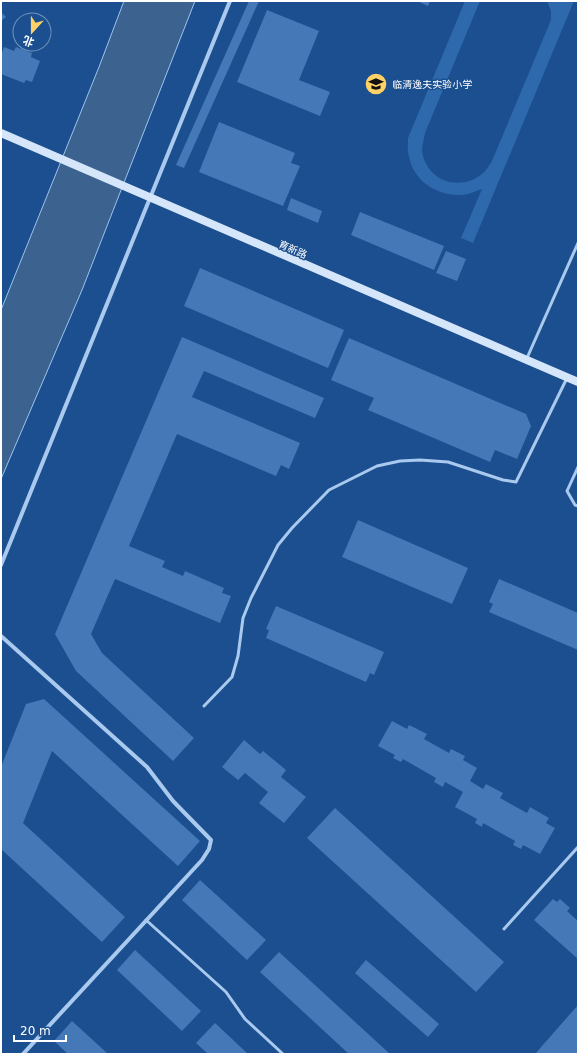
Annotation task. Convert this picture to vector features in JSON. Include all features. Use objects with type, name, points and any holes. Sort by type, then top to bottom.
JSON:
[{"type":"street","points":[[1,565],[230,1]]},
{"type":"street","name":"育新路","points":[[1,133],[578,382]]},
{"type":"street","points":[[1,636],[147,767],[173,801],[211,840],[209,849],[202,860],[23,1054]]},
{"type":"lane","points":[[526,360],[578,242]]},
{"type":"lane","points":[[204,706],[232,677],[238,656],[243,618],[251,598],[278,545],[292,528],[329,490],[377,466],[400,461],[420,460],[448,462],[503,480],[516,482],[567,378]]},
{"type":"lane","points":[[578,467],[567,491],[575,505],[578,506]]},
{"type":"lane","points":[[504,929],[578,847]]},
{"type":"lane","points":[[146,920],[226,992],[245,1019],[283,1054]]},
{"type":"shaded area","points":[[124,1],[195,1],[82,290],[1,479],[1,310]]},
{"type":"shaded area","points":[[465,1],[480,1],[425,133],[422,149],[424,160],[433,173],[444,180],[458,183],[477,177],[486,170],[492,161],[551,20],[551,11],[547,1],[574,1],[473,243],[461,238],[482,189],[464,195],[452,195],[435,190],[421,180],[415,173],[408,154],[408,138]]},
{"type":"building","points":[[249,1],[259,1],[184,168],[176,165]]},
{"type":"building","points":[[417,1],[430,1],[428,6]]},
{"type":"building","points":[[267,10],[319,31],[299,80],[330,92],[320,116],[237,82]]},
{"type":"building","points":[[1,12],[6,17],[1,21]]},
{"type":"building","points":[[4,47],[12,50],[12,52],[32,53],[31,57],[40,61],[32,82],[26,80],[24,83],[1,74],[1,55]]},
{"type":"building","points":[[219,122],[295,153],[291,163],[300,166],[283,206],[199,172]]},
{"type":"building","points":[[291,198],[322,211],[318,223],[287,210]]},
{"type":"building","points":[[360,212],[444,246],[434,270],[351,235]]},
{"type":"building","points":[[446,251],[466,259],[457,281],[436,273]]},
{"type":"building","points":[[200,268],[344,330],[328,368],[184,306]]},
{"type":"building","points":[[182,337],[324,398],[315,418],[204,371],[192,397],[300,443],[289,469],[281,465],[276,476],[177,434],[129,546],[165,561],[162,567],[183,576],[185,571],[224,588],[222,593],[231,596],[220,623],[115,579],[91,634],[102,653],[194,738],[173,761],[76,671],[55,634]]},
{"type":"building","points":[[349,338],[526,414],[531,426],[517,459],[495,450],[490,462],[368,410],[374,398],[331,380]]},
{"type":"building","points":[[358,520],[468,568],[452,604],[342,557]]},
{"type":"building","points":[[499,579],[578,613],[578,650],[489,612],[493,604],[489,602]]},
{"type":"building","points":[[276,606],[384,652],[374,675],[370,673],[366,682],[266,638],[269,630],[266,629]]},
{"type":"building","points":[[44,699],[200,841],[178,866],[52,751],[23,823],[125,917],[102,942],[1,849],[1,767],[26,704]]},
{"type":"building","points":[[392,721],[407,729],[409,725],[427,734],[424,739],[449,753],[451,749],[465,756],[463,760],[477,768],[470,781],[483,789],[486,784],[503,793],[500,798],[527,813],[530,807],[549,818],[546,823],[555,828],[540,854],[523,845],[521,849],[513,845],[515,841],[483,823],[482,827],[475,823],[477,819],[455,807],[463,792],[445,782],[443,787],[434,782],[436,778],[403,759],[401,762],[393,758],[395,755],[378,746]]},
{"type":"building","points":[[244,740],[260,754],[263,751],[286,770],[281,777],[306,797],[284,823],[259,803],[268,792],[245,773],[238,780],[222,767]]},
{"type":"building","points":[[335,808],[504,962],[476,992],[307,838]]},
{"type":"building","points":[[200,880],[266,940],[247,960],[182,900]]},
{"type":"building","points":[[553,899],[557,902],[560,899],[570,908],[567,911],[578,921],[578,959],[534,920]]},
{"type":"building","points":[[135,950],[201,1011],[182,1031],[117,970]]},
{"type":"building","points":[[279,952],[390,1054],[349,1054],[260,972]]},
{"type":"building","points":[[366,960],[439,1024],[428,1037],[355,973]]},
{"type":"building","points":[[578,1005],[578,1054],[535,1054]]},
{"type":"building","points":[[72,1021],[108,1054],[68,1054],[54,1041]]},
{"type":"building","points":[[215,1023],[248,1054],[208,1054],[196,1043]]},
{"type":"place","name":"临清逸夫实验小学","points":[[376,84]]}]
